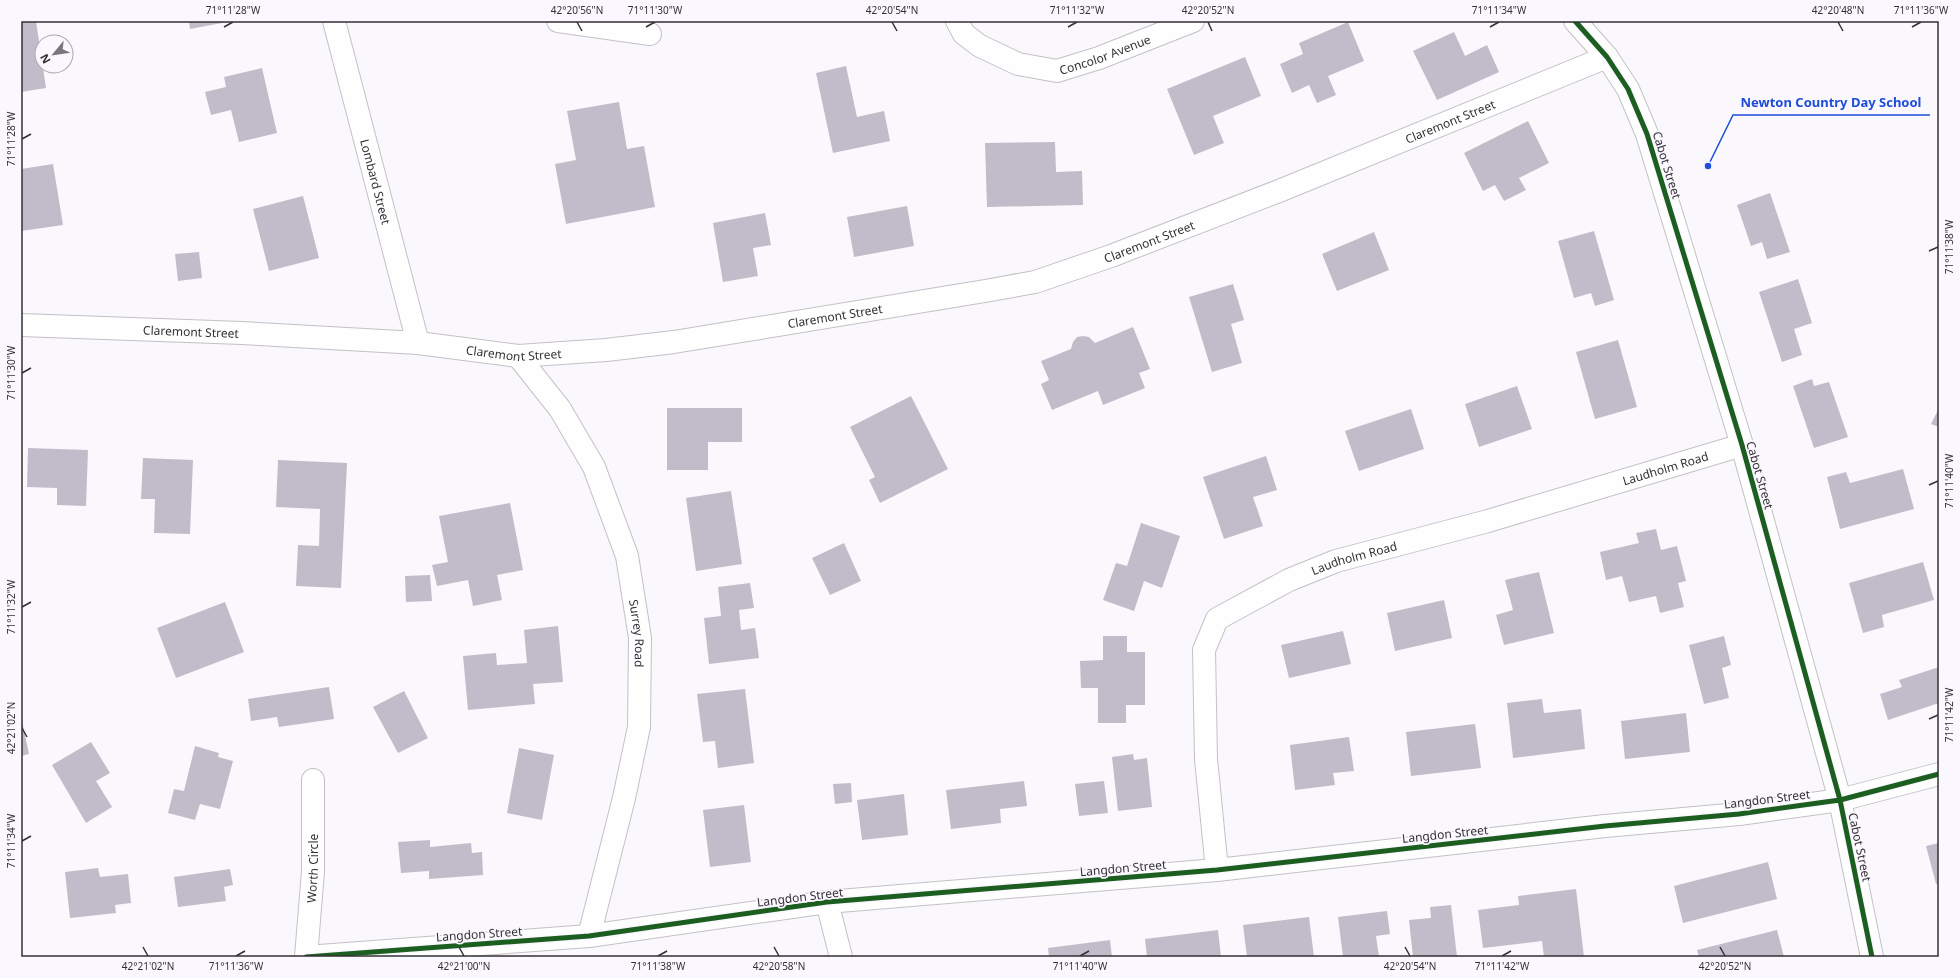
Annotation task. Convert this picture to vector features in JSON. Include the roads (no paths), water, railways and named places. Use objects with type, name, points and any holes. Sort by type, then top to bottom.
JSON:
[{"type":"street","name":"Lombard Street","points":[[334,21],[418,343]]},
{"type":"street","points":[[558,21],[650,34]]},
{"type":"street","name":"Concolor Avenue","points":[[957,21],[964,34],[980,46],[1018,64],[1057,71],[1099,58],[1193,21]]},
{"type":"street","name":"Cabot Street","points":[[1575,21],[1607,57],[1628,89],[1647,134],[1742,446],[1840,800],[1872,957]]},
{"type":"street","name":"Claremont Street","points":[[21,325],[242,333],[418,343],[518,356],[606,350],[674,342],[1035,282],[1111,256],[1272,194],[1607,57]]},
{"type":"street","name":"Surrey Road","points":[[518,356],[560,409],[594,467],[627,556],[640,638],[639,727],[624,798],[589,936]]},
{"type":"street","name":"Laudholm Road","points":[[1218,870],[1206,759],[1204,650],[1217,619],[1289,580],[1336,561],[1488,521],[1742,446]]},
{"type":"street","name":"Langdon Street","points":[[306,957],[589,936],[827,902],[1218,870],[1605,826],[1739,814],[1840,800],[1939,774]]},
{"type":"street","name":"Worth Circle","points":[[306,957],[313,871],[313,780]]},
{"type":"street","points":[[827,902],[841,957]]},
{"type":"place","name":"Newton Country Day School","points":[[1708,166]]}]
